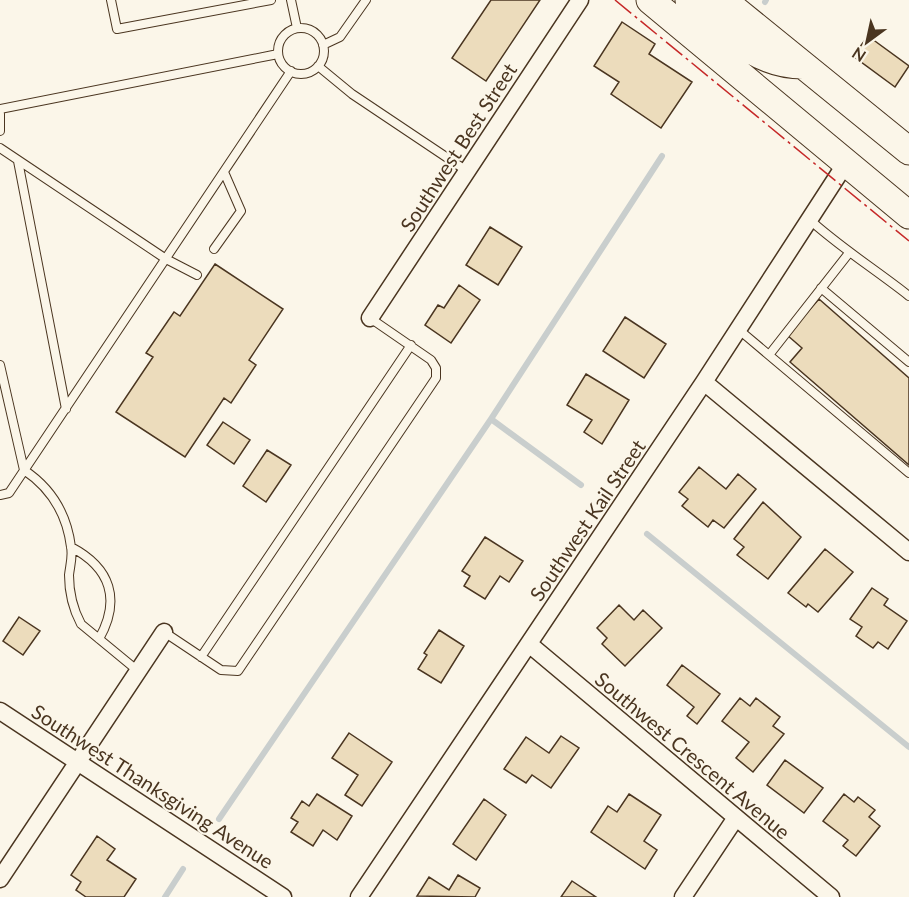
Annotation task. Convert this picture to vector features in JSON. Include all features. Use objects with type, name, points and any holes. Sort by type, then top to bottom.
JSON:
[{"type":"main road","points":[[650,0],[909,214]]},
{"type":"main road","points":[[689,0],[764,60],[783,65],[804,65]]},
{"type":"main road","points":[[723,0],[909,151]]},
{"type":"street","name":"Southwest Best Street","points":[[370,318],[580,0]]},
{"type":"street","name":"Southwest Kail Street","points":[[359,897],[704,382],[846,163]]},
{"type":"street","points":[[704,382],[909,552]]},
{"type":"street","points":[[0,879],[164,632]]},
{"type":"street","name":"Southwest Crescent Avenue","points":[[529,644],[735,819],[831,897]]},
{"type":"street","name":"Southwest Thanksgiving Avenue","points":[[0,711],[283,897]]},
{"type":"street","points":[[683,897],[735,819]]},
{"type":"lane","points":[[111,0],[117,29],[271,0]]},
{"type":"lane","points":[[291,0],[297,28]]},
{"type":"lane","points":[[323,45],[340,36],[366,0]]},
{"type":"lane","points":[[297,28],[311,30],[323,45],[322,60],[318,66],[305,73],[291,71],[285,67],[278,54],[281,40],[297,28]]},
{"type":"lane","points":[[0,131],[0,112],[278,54]]},
{"type":"lane","points":[[318,66],[352,94],[467,171]]},
{"type":"lane","points":[[0,495],[9,493],[291,71]]},
{"type":"lane","points":[[0,148],[166,259],[196,275]]},
{"type":"lane","points":[[18,161],[66,409]]},
{"type":"lane","points":[[214,249],[241,211],[224,172]]},
{"type":"lane","points":[[810,220],[849,253],[862,258],[909,296]]},
{"type":"lane","points":[[769,355],[849,253]]},
{"type":"lane","points":[[821,288],[909,362]]},
{"type":"lane","points":[[164,632],[221,670],[238,670],[429,388],[435,378],[436,368],[431,360],[370,318]]},
{"type":"lane","points":[[738,329],[909,473]]},
{"type":"lane","points":[[201,657],[411,345]]},
{"type":"lane","points":[[0,365],[24,470],[39,480],[55,500],[72,547],[69,577],[75,614],[81,624],[138,671]]},
{"type":"lane","points":[[72,547],[94,562],[109,586],[111,605],[108,623],[99,639]]},
{"type":"building","points":[[491,0],[540,0],[486,81],[452,58]]},
{"type":"building","points":[[622,22],[655,44],[649,54],[692,82],[661,128],[611,94],[619,82],[594,66]]},
{"type":"building","points":[[868,36],[909,66],[895,87],[853,56]]},
{"type":"building","points":[[490,227],[522,247],[498,285],[466,265]]},
{"type":"building","points":[[215,264],[283,309],[249,360],[256,365],[231,403],[224,398],[185,457],[116,412],[153,357],[146,353],[174,312],[180,316]]},
{"type":"building","points":[[459,285],[480,300],[451,343],[425,325],[438,305],[444,308]]},
{"type":"building","points":[[819,299],[909,378],[909,465],[790,362],[802,348],[787,335]]},
{"type":"building","points":[[625,317],[666,344],[644,378],[603,351]]},
{"type":"building","points":[[586,374],[629,400],[602,444],[584,432],[592,420],[567,405]]},
{"type":"building","points":[[223,422],[250,440],[234,464],[207,445]]},
{"type":"building","points":[[267,450],[291,465],[266,502],[243,486]]},
{"type":"building","points":[[699,467],[726,489],[738,474],[756,489],[724,528],[713,520],[708,527],[682,506],[688,499],[679,492]]},
{"type":"building","points":[[763,502],[801,537],[768,579],[737,555],[744,547],[734,539]]},
{"type":"building","points":[[485,537],[523,561],[509,582],[500,576],[485,599],[464,586],[470,576],[462,571]]},
{"type":"building","points":[[825,549],[853,572],[818,612],[808,604],[806,607],[788,593]]},
{"type":"building","points":[[872,588],[888,599],[884,605],[907,621],[888,649],[878,642],[873,648],[856,636],[862,627],[850,619]]},
{"type":"building","points":[[619,605],[634,620],[643,610],[662,628],[625,666],[602,644],[607,638],[597,628]]},
{"type":"building","points":[[19,617],[40,631],[23,655],[3,641]]},
{"type":"building","points":[[439,630],[464,646],[441,683],[418,669],[427,655],[424,653]]},
{"type":"building","points":[[682,665],[720,694],[697,724],[687,716],[694,707],[667,685]]},
{"type":"building","points":[[740,698],[750,706],[756,698],[780,717],[773,726],[784,734],[753,772],[736,758],[749,742],[722,721]]},
{"type":"building","points":[[349,733],[392,762],[362,806],[345,795],[358,775],[332,758]]},
{"type":"building","points":[[561,736],[579,748],[551,788],[532,775],[526,783],[504,769],[526,737],[549,753]]},
{"type":"building","points":[[785,760],[823,788],[804,813],[767,785]]},
{"type":"building","points":[[317,794],[352,816],[337,840],[323,830],[313,846],[291,832],[298,822],[291,818],[302,801],[309,806]]},
{"type":"building","points":[[629,794],[661,815],[644,841],[657,850],[645,869],[591,832],[608,806],[617,812]]},
{"type":"building","points":[[844,794],[854,802],[858,797],[875,810],[869,817],[880,826],[856,856],[843,846],[848,840],[823,821]]},
{"type":"building","points":[[484,799],[506,815],[476,860],[453,844]]},
{"type":"building","points":[[97,836],[115,849],[107,860],[136,879],[124,897],[86,897],[76,890],[81,882],[71,875]]},
{"type":"building","points":[[458,875],[480,888],[475,897],[417,896],[429,877],[449,890]]},
{"type":"building","points":[[572,881],[596,897],[561,897]]},
{"type":"waterway","points":[[219,819],[491,419],[662,156]]},
{"type":"waterway","points":[[491,419],[581,485]]},
{"type":"waterway","points":[[647,534],[909,747]]},
{"type":"waterway","points":[[165,897],[183,869]]},
{"type":"power","points":[[615,0],[909,241]]}]
